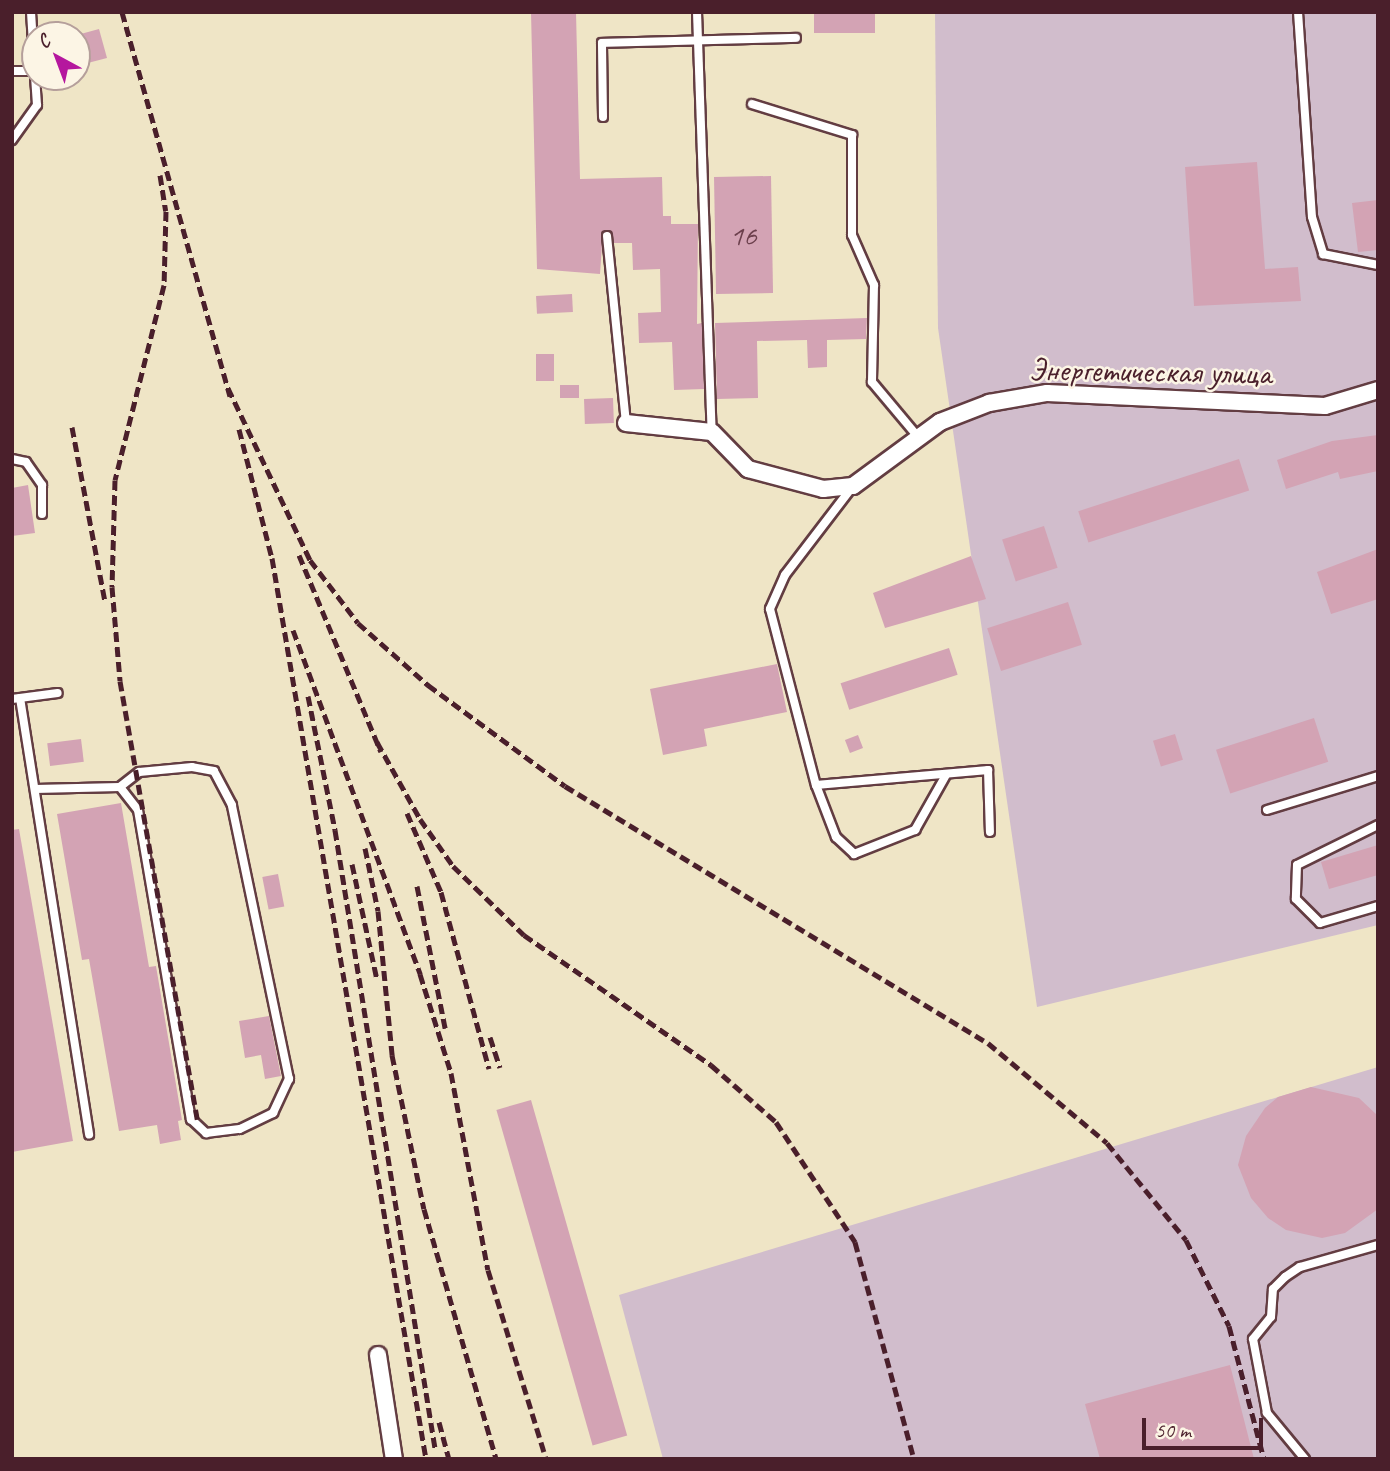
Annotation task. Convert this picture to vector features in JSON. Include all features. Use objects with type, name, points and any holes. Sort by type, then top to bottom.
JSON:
[{"type":"street","name":"Энергетическая улица","points":[[853,486],[940,422],[989,403],[1047,393],[1325,406],[1378,390]]},
{"type":"street","points":[[626,423],[712,432],[748,469],[824,489],[853,486]]},
{"type":"street","points":[[378,1355],[394,1459]]},
{"type":"lane","points":[[697,12],[712,432]]},
{"type":"lane","points":[[1298,12],[1312,218],[1323,254],[1378,265]]},
{"type":"lane","points":[[603,117],[602,43],[698,43],[796,38]]},
{"type":"lane","points":[[12,140],[37,105],[36,91]]},
{"type":"lane","points":[[752,104],[852,135],[852,235],[874,285],[872,382],[919,438]]},
{"type":"lane","points":[[607,236],[626,423]]},
{"type":"lane","points":[[12,459],[26,462],[42,485],[42,514]]},
{"type":"lane","points":[[853,486],[785,575],[770,610],[816,785],[836,837],[854,854],[915,830],[946,775]]},
{"type":"lane","points":[[58,693],[16,699],[34,789],[89,1135]]},
{"type":"lane","points":[[34,789],[120,787],[139,772],[192,767],[214,771],[232,804],[289,1079],[273,1113],[240,1129],[206,1133],[191,1119],[138,810],[120,787]]},
{"type":"lane","points":[[816,785],[988,770],[990,832]]},
{"type":"lane","points":[[1267,810],[1378,776]]},
{"type":"lane","points":[[1378,825],[1297,865],[1296,899],[1320,923],[1378,906]]},
{"type":"lane","points":[[1305,1459],[1267,1412],[1253,1339],[1270,1317],[1273,1289],[1285,1277],[1300,1267],[1378,1245]]},
{"type":"shaded area","points":[[935,12],[1378,12],[1378,925],[1037,1007],[938,328]]},
{"type":"shaded area","points":[[1378,1067],[1378,1459],[663,1459],[619,1295]]},
{"type":"building","points":[[531,12],[576,12],[580,179],[662,177],[663,216],[671,216],[671,224],[698,224],[697,324],[702,323],[704,389],[674,390],[672,342],[639,343],[638,313],[661,312],[660,269],[633,270],[632,243],[614,243],[612,232],[603,231],[600,274],[537,269]]},
{"type":"building","points":[[814,12],[875,12],[875,33],[814,33]]},
{"type":"building","points":[[99,29],[107,58],[91,62],[91,31]]},
{"type":"building","points":[[1257,162],[1265,269],[1298,267],[1301,301],[1194,306],[1185,167]]},
{"type":"building","points":[[771,176],[773,293],[716,294],[714,177]]},
{"type":"building","points":[[1378,200],[1378,250],[1358,252],[1352,203]]},
{"type":"building","points":[[572,294],[573,312],[537,314],[536,296]]},
{"type":"building","points":[[867,318],[866,339],[827,340],[827,367],[808,368],[807,340],[757,341],[758,398],[717,399],[715,323]]},
{"type":"building","points":[[536,354],[554,354],[554,381],[536,381]]},
{"type":"building","points":[[560,385],[579,385],[579,398],[560,398]]},
{"type":"building","points":[[613,398],[614,423],[585,424],[584,399]]},
{"type":"building","points":[[1378,435],[1378,471],[1340,479],[1338,472],[1286,489],[1277,460],[1332,441]]},
{"type":"building","points":[[1239,459],[1249,490],[1088,543],[1078,511]]},
{"type":"building","points":[[28,485],[35,533],[12,536],[12,488]]},
{"type":"building","points":[[1044,526],[1058,568],[1016,581],[1002,540]]},
{"type":"building","points":[[1378,549],[1378,599],[1331,614],[1317,572]]},
{"type":"building","points":[[971,556],[986,599],[885,628],[873,593]]},
{"type":"building","points":[[1068,602],[1082,645],[1001,671],[987,628]]},
{"type":"building","points":[[949,648],[958,675],[849,710],[841,683]]},
{"type":"building","points":[[777,664],[787,712],[704,729],[707,746],[663,755],[650,689]]},
{"type":"building","points":[[1314,718],[1328,762],[1230,794],[1216,750]]},
{"type":"building","points":[[1175,734],[1183,760],[1161,767],[1153,741]]},
{"type":"building","points":[[858,735],[863,748],[850,753],[845,740]]},
{"type":"building","points":[[81,739],[84,762],[50,766],[47,743]]},
{"type":"building","points":[[121,803],[149,967],[156,966],[182,1120],[178,1121],[181,1140],[160,1144],[157,1125],[119,1131],[89,959],[82,960],[57,814]]},
{"type":"building","points":[[19,829],[73,1141],[12,1152],[12,830]]},
{"type":"building","points":[[1378,845],[1378,875],[1329,889],[1321,862]]},
{"type":"building","points":[[278,874],[284,906],[269,909],[262,877]]},
{"type":"building","points":[[269,1016],[281,1076],[265,1079],[261,1055],[245,1058],[239,1021]]},
{"type":"building","points":[[1311,1087],[1359,1098],[1378,1116],[1378,1209],[1345,1233],[1322,1238],[1286,1230],[1268,1218],[1251,1198],[1238,1165],[1246,1136],[1265,1108],[1278,1097]]},
{"type":"building","points":[[531,1100],[627,1435],[593,1445],[496,1110]]},
{"type":"building","points":[[1230,1365],[1254,1459],[1100,1459],[1085,1404]]},
{"type":"railway","points":[[122,12],[230,396]]},
{"type":"railway","points":[[160,175],[166,211],[164,285],[115,480],[112,587],[120,681],[197,1119]]},
{"type":"railway","points":[[228,388],[310,560],[358,623],[428,685],[565,786],[988,1043],[1107,1143],[1186,1240],[1229,1326],[1264,1459]]},
{"type":"railway","points":[[72,427],[105,602]]},
{"type":"railway","points":[[239,429],[272,558],[426,1459]]},
{"type":"railway","points":[[299,555],[381,752]]},
{"type":"railway","points":[[293,630],[420,974],[451,1073],[488,1270],[546,1459]]},
{"type":"railway","points":[[308,696],[335,830],[435,1448]]},
{"type":"railway","points":[[377,742],[420,819],[453,866],[524,935],[711,1065],[776,1122],[855,1242],[914,1459]]},
{"type":"railway","points":[[407,813],[441,892],[489,1069]]},
{"type":"railway","points":[[365,848],[378,911],[392,1055],[424,1209],[496,1459]]},
{"type":"railway","points":[[352,864],[377,980]]},
{"type":"railway","points":[[417,886],[445,1028]]},
{"type":"railway","points":[[490,1037],[500,1067]]},
{"type":"railway","points":[[439,1422],[449,1459]]}]
